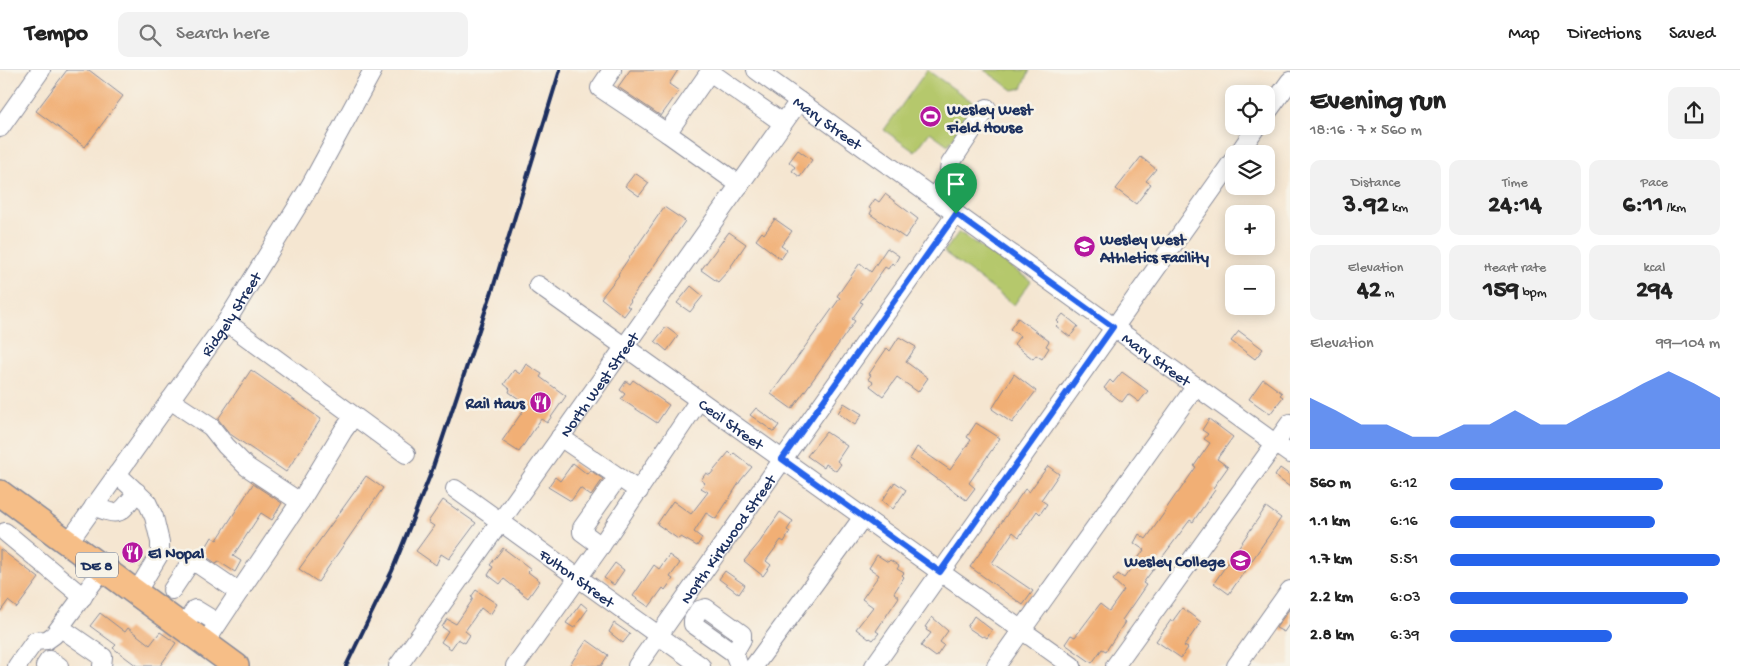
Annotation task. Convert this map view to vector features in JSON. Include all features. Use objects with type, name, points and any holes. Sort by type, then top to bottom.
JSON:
[{"type":"highway","name":"DE 8","points":[[0,493],[236,666]]},
{"type":"street","points":[[0,128],[41,70]]},
{"type":"street","name":"Ridgely Street","points":[[68,543],[226,322],[310,186],[373,70]]},
{"type":"street","points":[[612,70],[600,88],[740,185]]},
{"type":"street","name":"Mary Street","points":[[756,70],[1290,454]]},
{"type":"street","points":[[667,133],[710,71],[783,123]]},
{"type":"street","points":[[1275,102],[1290,81]]},
{"type":"street","name":"North West Street","points":[[398,666],[799,100]]},
{"type":"street","points":[[934,198],[948,178],[950,164],[987,108]]},
{"type":"street","points":[[874,666],[1225,171]]},
{"type":"street","name":"North Kirkwood Street","points":[[637,666],[956,214]]},
{"type":"street","name":"Cecil Street","points":[[538,285],[1072,666]]},
{"type":"street","points":[[226,322],[406,454]]},
{"type":"street","points":[[996,666],[1196,386]]},
{"type":"street","points":[[170,400],[211,427],[226,446],[247,467],[300,502]]},
{"type":"street","points":[[515,666],[601,546],[699,400]]},
{"type":"street","points":[[205,643],[300,502],[354,416]]},
{"type":"street","points":[[1115,666],[1290,423]]},
{"type":"street","points":[[560,437],[639,491]]},
{"type":"street","points":[[117,474],[147,502],[154,517],[160,542],[160,553],[136,593]]},
{"type":"street","points":[[601,546],[582,532],[582,528],[618,477]]},
{"type":"street","name":"Fulton Street","points":[[455,490],[701,666]]},
{"type":"street","points":[[94,506],[115,513],[121,511],[136,492]]},
{"type":"street","points":[[754,666],[863,517]]},
{"type":"street","points":[[5,532],[83,596]]},
{"type":"street","points":[[172,590],[192,560],[239,592]]},
{"type":"street","points":[[17,666],[35,641],[47,640],[61,628],[103,569]]},
{"type":"street","points":[[1236,666],[1290,590]]},
{"type":"street","points":[[183,627],[195,609],[218,623]]},
{"type":"street","points":[[61,628],[103,657],[102,666]]},
{"type":"street","points":[[45,666],[49,660],[59,666]]},
{"type":"green space","name":"Wesley West Field House","points":[[927,70],[977,105],[948,145],[930,132],[915,152],[884,130]]},
{"type":"green space","points":[[984,70],[1030,70],[1022,88],[1013,90]]},
{"type":"green space","points":[[959,232],[1031,281],[1014,305],[944,252]]},
{"type":"building","points":[[67,70],[89,70],[123,96],[85,147],[36,111]]},
{"type":"building","points":[[630,70],[678,70],[669,84],[679,91],[661,116],[618,87]]},
{"type":"building","points":[[798,150],[812,160],[800,177],[792,171],[795,167],[789,162]]},
{"type":"building","points":[[1141,157],[1156,169],[1146,181],[1151,184],[1136,204],[1116,189]]},
{"type":"building","points":[[635,173],[649,183],[639,196],[625,186]]},
{"type":"building","points":[[885,194],[918,219],[905,238],[870,214],[872,210],[869,208],[875,199],[879,202]]},
{"type":"building","points":[[664,207],[685,221],[630,300],[627,306],[630,308],[624,316],[601,298],[619,275]]},
{"type":"building","points":[[775,219],[792,231],[781,246],[787,250],[781,259],[756,240],[762,232],[764,234]]},
{"type":"building","points":[[729,232],[746,244],[718,282],[701,270]]},
{"type":"building","points":[[887,248],[899,256],[894,265],[892,263],[888,269],[885,267],[860,302],[863,303],[852,319],[855,321],[792,409],[771,394],[840,298],[837,296],[860,263],[871,272]]},
{"type":"building","points":[[691,286],[703,296],[690,312],[677,303]]},
{"type":"building","points":[[1063,314],[1078,326],[1070,337],[1056,326],[1059,323],[1057,321]]},
{"type":"building","points":[[1018,318],[1049,341],[1046,346],[1049,348],[1042,359],[1036,355],[1033,359],[1014,344],[1020,336],[1010,329]]},
{"type":"building","points":[[666,327],[678,336],[667,351],[655,341]]},
{"type":"building","points":[[1239,331],[1263,349],[1255,359],[1231,341]]},
{"type":"building","points":[[899,337],[916,347],[906,362],[928,378],[918,392],[897,377],[883,396],[870,386],[873,382],[868,379],[871,375],[869,374],[887,348],[890,351]]},
{"type":"building","points":[[526,364],[542,374],[540,377],[566,396],[547,423],[541,419],[519,452],[502,441],[525,408],[520,404],[522,401],[509,392],[510,389],[504,384],[514,370],[520,374]]},
{"type":"building","points":[[251,370],[321,419],[286,472],[230,434],[218,419]]},
{"type":"building","points":[[1122,372],[1148,391],[1139,402],[1128,394],[1122,402],[1104,388],[1110,380],[1113,383]]},
{"type":"building","points":[[1014,374],[1036,391],[1012,423],[992,409]]},
{"type":"building","points":[[1263,379],[1282,393],[1280,395],[1283,397],[1270,414],[1249,399]]},
{"type":"building","points":[[633,380],[669,405],[657,423],[621,399],[625,394],[620,390],[626,381],[630,384]]},
{"type":"building","points":[[844,403],[862,414],[855,425],[838,413]]},
{"type":"building","points":[[756,408],[779,425],[774,432],[750,415]]},
{"type":"building","points":[[1209,419],[1233,437],[1217,459],[1228,467],[1193,522],[1190,520],[1143,583],[1146,585],[1122,620],[1125,622],[1106,651],[1102,649],[1092,663],[1065,644],[1071,635],[1075,637],[1100,604],[1109,611],[1124,590],[1113,580],[1118,574],[1124,578],[1144,550],[1134,543],[1139,534],[1146,539],[1196,467],[1194,466],[1210,443],[1204,439],[1208,434],[1202,430]]},
{"type":"building","points":[[976,423],[1000,438],[969,483],[975,488],[966,500],[910,459],[917,447],[950,470],[971,440],[967,437]]},
{"type":"building","points":[[826,432],[847,446],[837,461],[841,464],[836,471],[826,464],[824,468],[807,456]]},
{"type":"building","points":[[729,452],[732,455],[734,453],[752,467],[741,480],[716,519],[706,513],[694,532],[702,538],[697,546],[681,537],[678,539],[657,524],[673,501],[691,514],[708,492],[701,488],[705,483],[701,480],[706,473],[710,475]]},
{"type":"building","points":[[573,463],[587,474],[590,470],[603,479],[591,496],[580,488],[571,501],[548,487],[555,477],[560,481]]},
{"type":"building","points":[[1048,466],[1059,474],[1041,500],[1047,504],[1040,514],[1037,511],[1019,537],[1013,532],[992,563],[1033,591],[1023,605],[970,567],[1025,489],[1029,492]]},
{"type":"building","points":[[1280,468],[1290,475],[1290,487],[1275,476]]},
{"type":"building","points":[[366,476],[383,488],[318,582],[299,569]]},
{"type":"building","points":[[895,482],[906,490],[893,509],[882,501]]},
{"type":"building","points":[[253,484],[282,503],[272,520],[261,513],[233,556],[241,561],[235,572],[218,561],[217,564],[202,554],[212,537],[217,540]]},
{"type":"building","points":[[443,500],[476,523],[449,559],[441,554],[436,565],[416,551],[434,526],[428,522]]},
{"type":"building","points":[[1266,507],[1281,518],[1229,594],[1214,583]]},
{"type":"building","points":[[780,512],[793,521],[787,530],[790,532],[784,542],[781,540],[766,561],[771,565],[763,576],[744,561]]},
{"type":"building","points":[[503,548],[531,569],[528,572],[540,581],[528,598],[504,579],[500,584],[488,575],[493,567],[490,565]]},
{"type":"building","points":[[0,549],[39,578],[17,608],[8,601],[0,612]]},
{"type":"building","points":[[669,555],[680,563],[670,577],[673,579],[665,590],[663,588],[649,607],[633,596],[654,565],[659,569]]},
{"type":"building","points":[[877,555],[899,566],[897,569],[904,573],[902,575],[904,577],[894,593],[899,597],[876,631],[879,633],[873,640],[856,629],[873,607],[862,599],[879,575],[869,568]]},
{"type":"building","points":[[615,563],[624,570],[614,585],[604,578]]},
{"type":"building","points":[[725,571],[745,585],[739,594],[719,579]]},
{"type":"building","points":[[476,590],[497,604],[490,615],[481,608],[465,631],[470,635],[465,643],[458,639],[451,649],[441,642],[448,631],[442,627],[447,619],[456,624],[471,602],[473,598],[471,597]]},
{"type":"building","points":[[581,603],[588,609],[574,628],[566,623]]},
{"type":"building","points":[[1182,608],[1201,622],[1184,646],[1188,648],[1181,658],[1156,641]]},
{"type":"building","points":[[1290,608],[1290,623],[1284,632],[1276,628]]},
{"type":"building","points":[[100,613],[125,632],[128,628],[150,645],[160,632],[176,643],[160,666],[137,666],[113,648],[116,645],[90,626]]},
{"type":"building","points":[[974,616],[992,630],[987,638],[982,637],[967,627]]},
{"type":"building","points":[[932,617],[948,631],[940,642],[944,645],[936,657],[921,646],[931,633],[925,627]]},
{"type":"building","points":[[614,623],[630,634],[623,643],[609,632]]},
{"type":"building","points":[[587,640],[608,655],[601,666],[569,666]]},
{"type":"railway","points":[[346,666],[392,571],[431,473],[493,288],[560,70]]},
{"type":"place","name":"Wesley West Field House","points":[[931,117]]},
{"type":"place","name":"Wesley West Athletics Facility","points":[[1084,247]]},
{"type":"place","name":"Rail Haus","points":[[541,402]]},
{"type":"place","name":"El Nopal","points":[[132,552]]},
{"type":"place","name":"Wesley College","points":[[1241,560]]},
{"type":"route","points":[[956,214],[1113,327],[940,572],[782,459],[956,214]]}]
